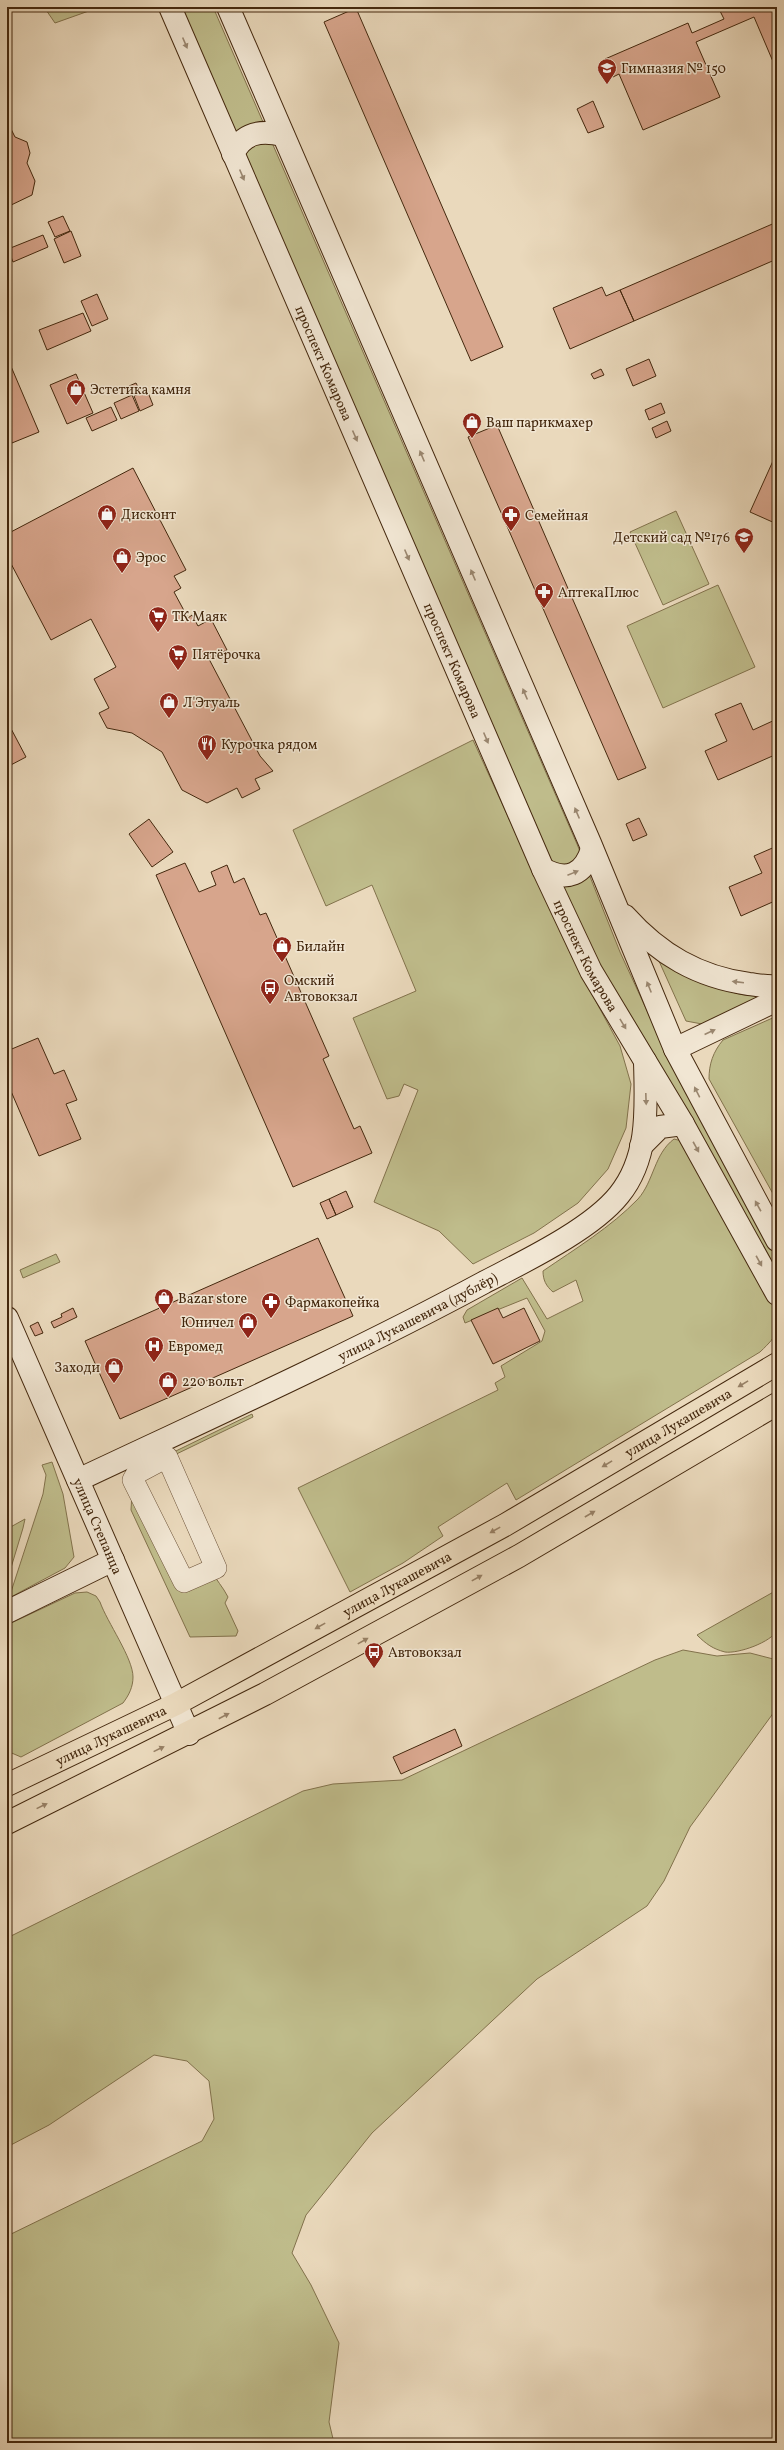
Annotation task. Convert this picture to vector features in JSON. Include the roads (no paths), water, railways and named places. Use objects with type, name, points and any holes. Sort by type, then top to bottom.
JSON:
[{"type":"main road","name":"проспект Комарова","points":[[170,7],[542,869],[591,970],[683,1124],[777,1294]]},
{"type":"main road","points":[[228,7],[592,849],[674,1048],[777,1240]]},
{"type":"main road","points":[[233,154],[238,144],[246,136],[258,132],[283,135]]},
{"type":"main road","points":[[542,869],[554,875],[567,876],[573,874],[579,871],[588,862],[592,849]]},
{"type":"main road","points":[[615,904],[646,939],[684,964],[726,981],[777,986]]},
{"type":"main road","points":[[674,1048],[777,1000]]},
{"type":"main road","name":"улица Лукашевича (дублёр)","points":[[78,1480],[437,1307],[543,1251],[596,1216],[619,1196],[633,1174],[641,1146],[646,1114],[645,1060]]},
{"type":"main road","points":[[641,1146],[660,1127],[683,1124]]},
{"type":"main road","name":"улица Степанца","points":[[7,1318],[190,1734]]},
{"type":"main road","name":"улица Лукашевича","points":[[7,1786],[176,1704],[505,1525],[777,1364]]},
{"type":"main road","points":[[7,1823],[190,1734],[519,1556],[777,1404]]},
{"type":"main road","points":[[7,1612],[113,1560]]},
{"type":"street","points":[[167,1457],[216,1568],[184,1582],[133,1480],[137,1473],[167,1457]]},
{"type":"place","name":"Гимназия № 150","points":[[607,85]]},
{"type":"place","name":"Эстетика камня","points":[[76,406]]},
{"type":"place","name":"Ваш парикмахер","points":[[472,439]]},
{"type":"place","name":"Дисконт","points":[[107,531]]},
{"type":"place","name":"Семейная","points":[[511,532]]},
{"type":"place","name":"Детский сад №176","points":[[744,554]]},
{"type":"place","name":"Эрос","points":[[122,574]]},
{"type":"place","name":"АптекаПлюс","points":[[544,609]]},
{"type":"place","name":"ТК Маяк","points":[[158,633]]},
{"type":"place","name":"Пятёрочка","points":[[178,671]]},
{"type":"place","name":"Л'Этуаль","points":[[169,719]]},
{"type":"place","name":"Курочка рядом","points":[[207,761]]},
{"type":"place","name":"Билайн","points":[[282,963]]},
{"type":"place","name":"Омский Автовокзал","points":[[270,1005]]},
{"type":"place","name":"Bazar store","points":[[164,1315]]},
{"type":"place","name":"Фармакопейка","points":[[271,1319]]},
{"type":"place","name":"Юничел","points":[[248,1339]]},
{"type":"place","name":"Евромед","points":[[154,1363]]},
{"type":"place","name":"Заходи","points":[[114,1384]]},
{"type":"place","name":"220 вольт","points":[[168,1398]]},
{"type":"place","name":"Автовокзал","points":[[374,1669]]}]
